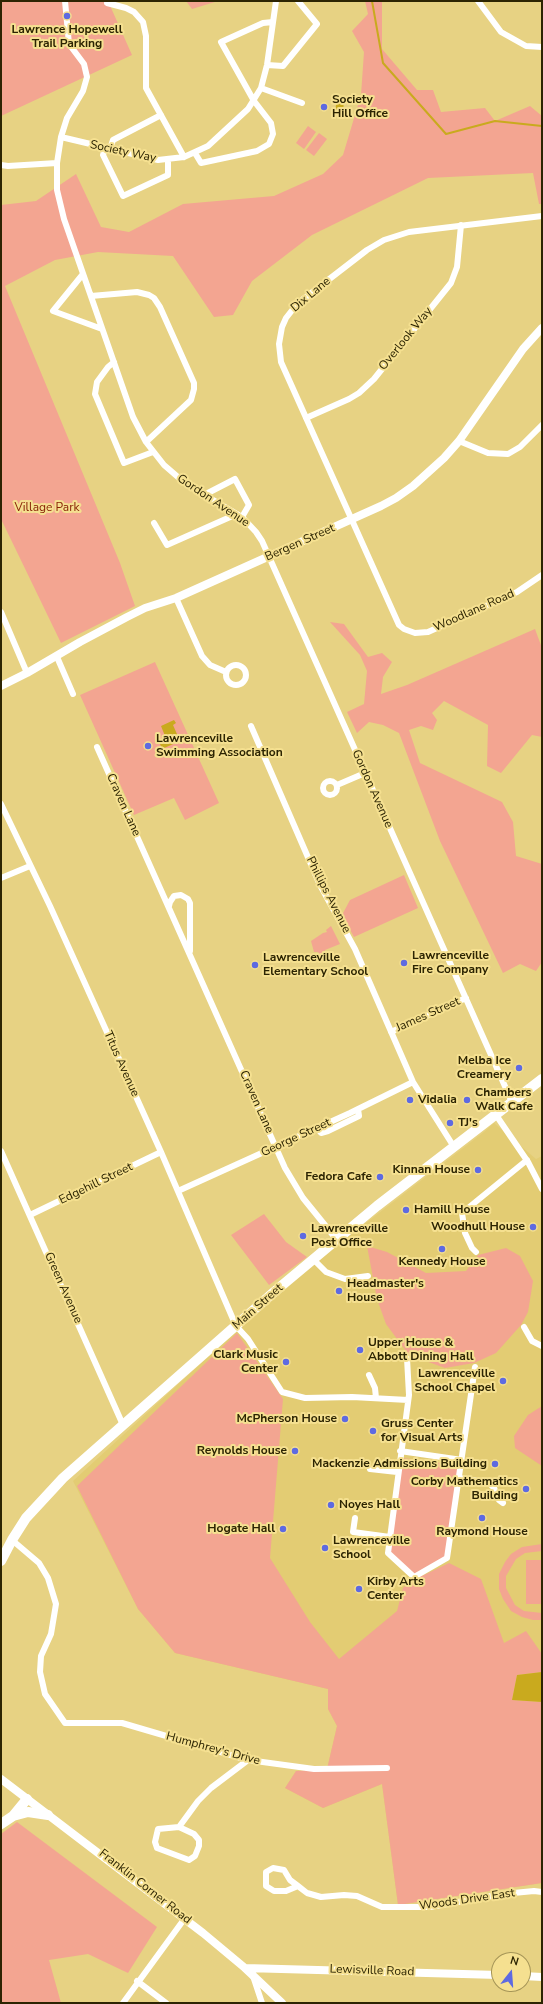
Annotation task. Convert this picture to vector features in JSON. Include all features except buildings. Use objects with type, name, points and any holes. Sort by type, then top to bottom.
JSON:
[{"type":"highway","name":"Main Street","points":[[1,1561],[26,1518],[48,1494],[123,1425],[274,1292],[377,1206],[542,1079]]},
{"type":"highway","points":[[1,1824],[13,1816],[27,1799]]},
{"type":"highway","points":[[13,1816],[28,1812],[48,1815]]},
{"type":"street","name":"Gordon Avenue","points":[[66,1],[69,44],[84,64],[87,77],[83,91],[67,118],[61,137],[57,163],[57,190],[60,205],[83,274],[133,417],[153,452],[174,474],[204,495],[239,516],[256,532],[270,556],[512,1102]]},
{"type":"street","name":"Society Way","points":[[61,137],[148,159],[168,160],[184,157],[208,146],[227,130],[254,101],[261,88],[276,1]]},
{"type":"street","points":[[266,65],[282,66],[317,24],[298,1]]},
{"type":"street","points":[[478,1],[501,32],[526,46],[542,47]]},
{"type":"street","points":[[107,3],[126,8],[134,12],[143,22],[146,36],[146,88],[184,157]]},
{"type":"street","points":[[195,153],[201,163],[257,151],[265,148],[272,139],[271,123],[254,101],[221,42],[263,23],[273,22]]},
{"type":"street","points":[[261,88],[302,103]]},
{"type":"street","points":[[161,115],[113,140],[103,155],[123,196],[168,175],[168,160]]},
{"type":"street","points":[[1,165],[8,166],[57,163]]},
{"type":"street","name":"Dix Lane","points":[[351,520],[281,362],[278,344],[282,326],[291,310],[367,250],[384,240],[409,232],[542,216]]},
{"type":"street","name":"Overlook Way","points":[[306,418],[349,399],[359,393],[374,379],[451,283],[457,267],[461,225]]},
{"type":"street","points":[[83,274],[53,311],[102,329]]},
{"type":"street","points":[[91,296],[137,292],[154,298],[160,307],[194,383],[191,400],[146,442]]},
{"type":"street","name":"Bergen Street","points":[[1,686],[145,608],[176,598],[351,520],[381,506],[413,486],[444,458],[459,441],[523,349],[542,328]]},
{"type":"street","points":[[114,362],[108,367],[97,382],[96,394],[124,463],[153,452]]},
{"type":"street","points":[[459,441],[488,453],[508,454],[520,447],[542,425]]},
{"type":"street","points":[[154,523],[167,545],[239,516],[249,505],[236,479],[204,495]]},
{"type":"street","name":"Woodlane Road","points":[[351,520],[396,620],[409,632],[428,632],[517,592],[542,575]]},
{"type":"street","points":[[176,598],[202,656],[210,665],[226,672]]},
{"type":"street","points":[[1,612],[27,673]]},
{"type":"street","points":[[56,657],[73,694]]},
{"type":"street","name":"Phillips Avenue","points":[[251,726],[320,885],[356,949],[413,1082],[454,1147]]},
{"type":"street","name":"Craven Lane","points":[[97,747],[286,1168],[302,1196],[337,1240]]},
{"type":"street","points":[[337,785],[366,773]]},
{"type":"street","name":"Titus Avenue","points":[[1,804],[50,906],[161,1152],[236,1326],[248,1338],[282,1392],[305,1398],[376,1398],[408,1400]]},
{"type":"street","points":[[1,878],[30,866]]},
{"type":"street","name":"Craven Lane","points":[[169,906],[171,899],[178,895],[185,896],[190,903],[190,954]]},
{"type":"street","name":"James Street","points":[[391,1032],[466,998]]},
{"type":"street","name":"George Street","points":[[178,1191],[358,1109],[413,1082]]},
{"type":"street","points":[[496,1115],[527,1160],[542,1189]]},
{"type":"street","name":"Green Avenue","points":[[1,1151],[123,1425]]},
{"type":"street","name":"Edgehill Street","points":[[30,1216],[161,1152]]},
{"type":"street","points":[[476,1252],[472,1248],[465,1233],[462,1213],[527,1160]]},
{"type":"street","points":[[314,1260],[318,1266],[326,1272],[345,1280],[368,1276]]},
{"type":"street","points":[[524,1327],[532,1341],[542,1346]]},
{"type":"street","points":[[407,1358],[408,1400],[397,1472],[388,1552],[414,1577],[447,1558],[460,1478],[475,1367]]},
{"type":"street","points":[[369,1375],[375,1388],[376,1398]]},
{"type":"street","points":[[400,1451],[462,1460]]},
{"type":"street","points":[[370,1469],[397,1472]]},
{"type":"street","points":[[460,1478],[489,1483],[494,1488],[499,1500],[503,1503]]},
{"type":"street","points":[[355,1518],[353,1532],[390,1537]]},
{"type":"street","name":"Humphrey's Drive","points":[[12,1540],[39,1563],[48,1578],[56,1604],[50,1634],[41,1656],[40,1672],[45,1694],[65,1723],[122,1723],[248,1760],[314,1769],[387,1768]]},
{"type":"street","points":[[179,1827],[194,1834],[199,1840],[200,1846],[195,1856],[189,1860],[156,1848],[155,1842],[158,1829],[179,1827],[198,1801],[211,1788],[248,1760]]},
{"type":"street","name":"Franklin Corner Road","points":[[1,1779],[185,1918],[253,1975],[282,2003]]},
{"type":"street","name":"Woods Drive East","points":[[298,1886],[286,1891],[274,1891],[266,1886],[266,1872],[273,1868],[284,1870],[290,1880],[298,1886],[307,1893],[321,1897],[344,1895],[357,1896],[382,1907],[392,1908],[430,1907],[503,1894],[534,1891],[542,1892]]},
{"type":"street","points":[[122,2003],[185,1918]]},
{"type":"street","name":"Lewisville Road","points":[[245,1968],[491,1975]]},
{"type":"street","points":[[253,1975],[262,2003]]},
{"type":"street","points":[[531,1976],[542,1977]]},
{"type":"street","points":[[137,1981],[166,2003]]},
{"type":"shaded area","points":[[341,96],[344,98],[343,114],[335,113],[337,97]]},
{"type":"shaded area","points":[[174,720],[176,723],[173,725],[180,741],[162,749],[160,744],[167,741],[161,726]]},
{"type":"shaded area","name":"Lawrenceville School","points":[[494,1123],[536,1159],[542,1156],[542,1883],[398,1905],[382,1784],[323,1808],[285,1788],[296,1771],[327,1769],[337,1726],[328,1709],[328,1689],[175,1653],[138,1609],[73,1481],[234,1333],[340,1243]]},
{"type":"shaded area","points":[[542,1672],[542,1702],[512,1700],[517,1675]]},
{"type":"green space","points":[[1,1],[108,1],[132,55],[1,116]]},
{"type":"green space","points":[[186,1],[218,1],[192,9]]},
{"type":"green space","name":"Village Park","points":[[365,1],[382,1],[382,49],[417,90],[433,90],[441,112],[485,108],[495,121],[530,106],[542,116],[542,204],[539,204],[533,173],[428,178],[312,235],[252,281],[233,315],[214,317],[173,256],[98,252],[55,260],[5,286],[120,563],[135,606],[61,643],[1,519],[1,205],[36,201],[76,174],[101,227],[129,232],[183,204],[274,196],[323,174],[343,155],[361,95],[364,52],[352,31],[368,14]]},
{"type":"green space","points":[[308,126],[316,132],[304,149],[296,143]]},
{"type":"green space","points":[[319,133],[327,139],[314,156],[306,150]]},
{"type":"green space","points":[[330,622],[344,624],[368,657],[382,653],[392,662],[383,677],[381,694],[407,685],[535,629],[542,648],[542,737],[532,735],[501,773],[487,766],[488,725],[444,701],[432,713],[437,720],[433,730],[421,726],[409,730],[420,763],[502,802],[513,822],[516,856],[542,864],[542,962],[536,971],[520,964],[503,973],[440,841],[399,733],[383,725],[369,722],[357,733],[347,712],[364,704],[367,671],[360,655]]},
{"type":"green space","name":"Lawrenceville Swimming Association","points":[[155,662],[219,803],[185,820],[174,798],[134,815],[80,695]]},
{"type":"green space","points":[[404,875],[418,908],[354,937],[342,915],[350,900]]},
{"type":"green space","points":[[331,926],[340,944],[325,950],[325,954],[321,956],[318,952],[314,952],[311,941],[327,932],[326,930]]},
{"type":"green space","points":[[264,1214],[286,1242],[307,1257],[269,1285],[231,1235]]},
{"type":"green space","points":[[367,1246],[387,1252],[426,1273],[466,1271],[478,1255],[506,1248],[520,1256],[533,1281],[528,1312],[521,1325],[496,1353],[474,1363],[445,1368],[409,1355],[386,1324],[377,1299]]},
{"type":"green space","points":[[237,1333],[283,1399],[270,1558],[310,1622],[339,1659],[397,1611],[403,1588],[414,1577],[422,1576],[449,1563],[481,1579],[504,1643],[526,1631],[542,1654],[542,1672],[517,1675],[512,1700],[542,1702],[542,1883],[398,1905],[382,1784],[323,1808],[285,1788],[296,1771],[327,1769],[337,1726],[328,1709],[328,1689],[175,1653],[138,1609],[77,1486]]},
{"type":"green space","points":[[542,1406],[542,1466],[515,1448],[514,1436],[528,1415]]},
{"type":"green space","points":[[402,1458],[459,1465],[445,1557],[414,1574],[390,1552]]},
{"type":"green space","points":[[542,1544],[542,1551],[525,1553],[516,1559],[506,1576],[506,1588],[515,1605],[524,1611],[542,1613],[542,1620],[533,1620],[522,1617],[511,1611],[503,1599],[499,1589],[499,1574],[511,1554],[522,1547]]},
{"type":"green space","points":[[526,1560],[542,1560],[542,1604],[526,1604]]},
{"type":"green space","points":[[17,1822],[157,1927],[128,1973],[88,1954],[49,1960],[61,2003],[1,2003],[1,1834]]},
{"type":"waterway","points":[[372,1],[383,63],[446,134],[495,121],[542,126]]},
{"type":"place","name":"Lawrence Hopewell Trail Parking","points":[[67,16]]},
{"type":"place","name":"Society Hill Office","points":[[324,107]]},
{"type":"place","name":"Lawrenceville Swimming Association","points":[[148,746]]},
{"type":"place","name":"Lawrenceville Fire Company","points":[[404,963]]},
{"type":"place","name":"Lawrenceville Elementary School","points":[[255,965]]},
{"type":"place","name":"Melba Ice Creamery","points":[[519,1068]]},
{"type":"place","name":"Vidalia","points":[[410,1100]]},
{"type":"place","name":"Chambers Walk Cafe","points":[[467,1100]]},
{"type":"place","name":"TJ's","points":[[450,1123]]},
{"type":"place","name":"Kinnan House","points":[[478,1170]]},
{"type":"place","name":"Fedora Cafe","points":[[380,1177]]},
{"type":"place","name":"Hamill House","points":[[406,1210]]},
{"type":"place","name":"Woodhull House","points":[[533,1227]]},
{"type":"place","name":"Lawrenceville Post Office","points":[[303,1236]]},
{"type":"place","name":"Kennedy House","points":[[442,1249]]},
{"type":"place","name":"Headmaster's House","points":[[339,1291]]},
{"type":"place","name":"Upper House & Abbott Dining Hall","points":[[360,1350]]},
{"type":"place","name":"Clark Music Center","points":[[286,1362]]},
{"type":"place","name":"Lawrenceville School Chapel","points":[[503,1381]]},
{"type":"place","name":"McPherson House","points":[[345,1419]]},
{"type":"place","name":"Gruss Center for Visual Arts","points":[[373,1431]]},
{"type":"place","name":"Reynolds House","points":[[295,1451]]},
{"type":"place","name":"Mackenzie Admissions Building","points":[[495,1464]]},
{"type":"place","name":"Corby Mathematics Building","points":[[526,1489]]},
{"type":"place","name":"Noyes Hall","points":[[331,1505]]},
{"type":"place","name":"Raymond House","points":[[482,1518]]},
{"type":"place","name":"Hogate Hall","points":[[283,1529]]},
{"type":"place","name":"Lawrenceville School","points":[[325,1548]]},
{"type":"place","name":"Kirby Arts Center","points":[[359,1589]]}]
